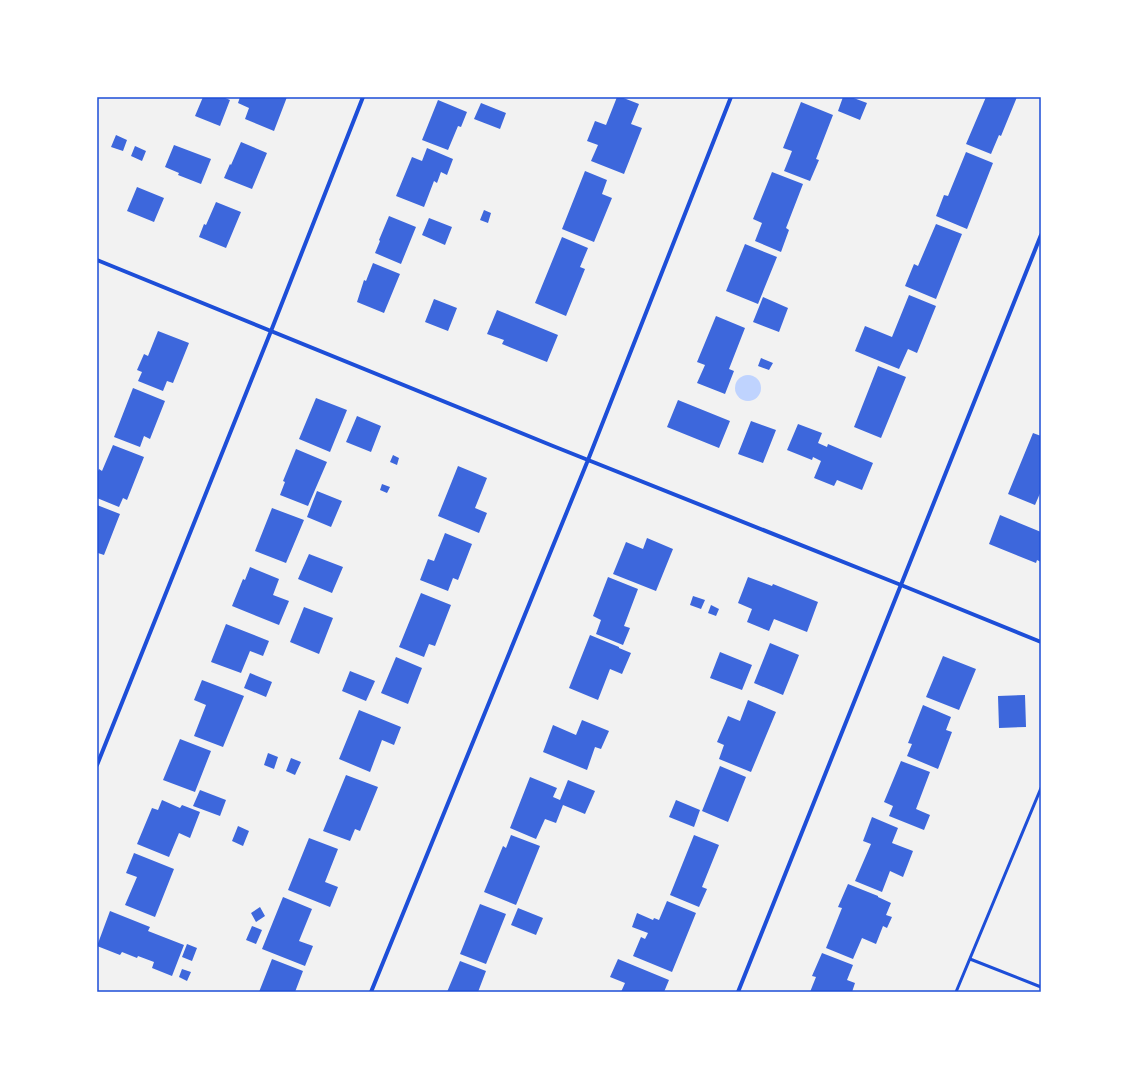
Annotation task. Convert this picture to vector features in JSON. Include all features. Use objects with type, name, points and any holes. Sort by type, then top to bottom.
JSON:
[{"type":"street","points":[[97,765],[363,97]]},
{"type":"street","points":[[371,992],[588,460],[731,97]]},
{"type":"street","points":[[738,992],[1041,235]]},
{"type":"street","points":[[97,260],[588,460],[1041,642]]},
{"type":"lane","points":[[956,992],[1041,788]]},
{"type":"lane","points":[[970,959],[1041,987]]},
{"type":"water","points":[[748,375],[757,379],[761,388],[757,397],[748,401],[739,397],[735,388],[739,379]]},
{"type":"building","points":[[203,97],[223,97],[230,100],[220,126],[195,116]]},
{"type":"building","points":[[240,97],[287,97],[274,131],[245,119],[249,108],[238,103]]},
{"type":"building","points":[[617,97],[621,97],[639,104],[631,124],[642,128],[624,174],[591,161],[598,145],[587,141],[595,121],[606,125]]},
{"type":"building","points":[[843,97],[851,97],[867,103],[860,120],[838,111]]},
{"type":"building","points":[[986,97],[1017,97],[1001,136],[999,135],[991,154],[966,144]]},
{"type":"building","points":[[438,100],[467,112],[461,127],[458,126],[448,150],[422,140]]},
{"type":"building","points":[[801,102],[833,115],[816,159],[819,160],[810,181],[784,171],[792,151],[783,148]]},
{"type":"building","points":[[481,103],[506,113],[500,129],[474,119]]},
{"type":"building","points":[[116,135],[127,140],[123,151],[111,147]]},
{"type":"building","points":[[241,142],[267,153],[252,189],[224,178]]},
{"type":"building","points":[[174,145],[211,159],[201,184],[178,175],[179,173],[165,167]]},
{"type":"building","points":[[135,146],[146,151],[142,161],[131,156]]},
{"type":"building","points":[[427,148],[453,159],[447,175],[441,172],[437,183],[434,181],[424,207],[396,196],[412,157],[422,161]]},
{"type":"building","points":[[966,152],[993,163],[967,229],[936,216],[944,195],[948,196]]},
{"type":"building","points":[[585,171],[607,180],[602,194],[612,198],[594,242],[562,229]]},
{"type":"building","points":[[772,172],[803,184],[786,228],[789,230],[781,252],[755,241],[762,223],[753,219]]},
{"type":"building","points":[[137,187],[164,198],[154,222],[127,211]]},
{"type":"building","points":[[216,202],[241,212],[226,248],[199,237]]},
{"type":"building","points":[[484,210],[491,213],[488,223],[480,220]]},
{"type":"building","points":[[389,216],[416,227],[401,264],[375,253]]},
{"type":"building","points":[[429,218],[452,227],[445,245],[422,235]]},
{"type":"building","points":[[936,224],[962,234],[936,299],[905,286],[914,264],[918,266]]},
{"type":"building","points":[[562,237],[588,248],[580,267],[585,269],[566,316],[535,303]]},
{"type":"building","points":[[745,244],[777,257],[758,304],[726,291]]},
{"type":"building","points":[[373,263],[400,274],[384,313],[357,302],[364,280],[366,281]]},
{"type":"building","points":[[909,295],[936,306],[917,353],[908,349],[899,369],[855,351],[865,326],[892,337]]},
{"type":"building","points":[[763,297],[788,308],[779,332],[753,322]]},
{"type":"building","points":[[434,299],[457,308],[448,331],[425,322]]},
{"type":"building","points":[[497,310],[558,335],[547,362],[502,344],[504,340],[487,334]]},
{"type":"building","points":[[716,316],[745,328],[729,369],[734,371],[725,394],[697,383],[705,365],[697,362]]},
{"type":"building","points":[[158,331],[189,343],[173,383],[167,381],[163,391],[138,381],[142,372],[137,370],[144,354],[148,356]]},
{"type":"building","points":[[761,358],[773,363],[769,370],[758,366]]},
{"type":"building","points":[[878,366],[906,377],[881,438],[854,427]]},
{"type":"building","points":[[133,388],[165,401],[150,439],[144,436],[140,447],[114,437]]},
{"type":"building","points":[[316,398],[347,410],[330,452],[299,439]]},
{"type":"building","points":[[678,400],[730,421],[719,448],[667,427]]},
{"type":"building","points":[[357,416],[381,426],[371,452],[346,442]]},
{"type":"building","points":[[751,421],[776,430],[763,463],[738,454]]},
{"type":"building","points":[[798,424],[822,433],[818,443],[827,447],[828,444],[873,463],[862,490],[837,480],[834,486],[814,478],[821,461],[813,457],[812,460],[787,450]]},
{"type":"building","points":[[1033,433],[1041,436],[1041,491],[1035,505],[1008,494]]},
{"type":"building","points":[[113,445],[144,457],[127,500],[123,498],[119,507],[97,498],[97,473],[99,469],[102,471]]},
{"type":"building","points":[[296,449],[327,462],[308,506],[280,495],[285,482],[283,481]]},
{"type":"building","points":[[393,455],[399,458],[397,465],[390,462]]},
{"type":"building","points":[[458,466],[487,478],[475,508],[487,513],[479,533],[438,516]]},
{"type":"building","points":[[382,484],[390,487],[387,493],[380,490]]},
{"type":"building","points":[[317,491],[342,501],[331,527],[307,517]]},
{"type":"building","points":[[97,505],[120,514],[104,555],[98,553],[97,555]]},
{"type":"building","points":[[272,508],[304,520],[286,563],[255,551]]},
{"type":"building","points":[[1000,515],[1041,532],[1041,562],[1037,560],[1036,563],[989,544]]},
{"type":"building","points":[[445,533],[472,544],[458,580],[453,578],[448,591],[420,580],[428,559],[434,561]]},
{"type":"building","points":[[647,538],[673,549],[656,591],[613,574],[626,542],[643,549]]},
{"type":"building","points":[[309,554],[343,567],[332,593],[298,579]]},
{"type":"building","points":[[250,567],[279,579],[273,595],[289,601],[279,625],[232,606],[243,579],[245,580]]},
{"type":"building","points":[[608,577],[638,589],[624,626],[630,628],[623,645],[596,634],[601,620],[593,616]]},
{"type":"building","points":[[748,577],[772,586],[773,584],[818,602],[807,632],[774,619],[769,631],[747,622],[752,609],[738,603]]},
{"type":"building","points":[[421,593],[451,605],[435,646],[429,644],[424,657],[399,647]]},
{"type":"building","points":[[693,596],[705,600],[701,609],[690,605]]},
{"type":"building","points":[[711,605],[719,609],[716,616],[708,613]]},
{"type":"building","points":[[304,607],[333,618],[319,654],[290,642]]},
{"type":"building","points":[[226,624],[269,641],[263,656],[250,651],[241,673],[211,662]]},
{"type":"building","points":[[590,635],[631,653],[622,674],[610,669],[598,700],[569,688]]},
{"type":"building","points":[[770,643],[799,655],[783,695],[754,683]]},
{"type":"building","points":[[720,652],[752,665],[742,690],[710,678]]},
{"type":"building","points":[[943,656],[976,669],[959,710],[926,697]]},
{"type":"building","points":[[396,657],[422,668],[408,704],[381,693]]},
{"type":"building","points":[[350,671],[375,681],[366,701],[342,691]]},
{"type":"building","points":[[250,673],[272,682],[266,697],[244,688]]},
{"type":"building","points":[[202,680],[244,696],[223,747],[194,736],[206,705],[194,700]]},
{"type":"building","points":[[1025,695],[1026,727],[999,728],[998,696]]},
{"type":"building","points":[[748,700],[776,712],[751,772],[719,759],[724,745],[717,742],[728,716],[740,721]]},
{"type":"building","points":[[923,705],[951,717],[946,730],[952,732],[938,769],[907,756],[912,744],[908,743]]},
{"type":"building","points":[[359,710],[401,727],[394,745],[382,740],[370,772],[339,759]]},
{"type":"building","points":[[582,720],[609,731],[601,749],[595,747],[587,770],[543,752],[553,725],[576,735]]},
{"type":"building","points":[[180,739],[211,751],[195,792],[163,780]]},
{"type":"building","points":[[268,753],[278,757],[274,769],[264,765]]},
{"type":"building","points":[[291,758],[301,762],[295,775],[286,771]]},
{"type":"building","points":[[901,761],[930,772],[916,809],[930,815],[924,830],[889,816],[893,806],[884,802]]},
{"type":"building","points":[[720,766],[746,777],[728,822],[702,811]]},
{"type":"building","points":[[346,775],[378,787],[360,831],[355,829],[350,841],[323,831]]},
{"type":"building","points":[[530,777],[557,788],[553,797],[560,800],[568,780],[595,791],[585,814],[563,805],[556,823],[545,819],[536,839],[510,828]]},
{"type":"building","points":[[200,790],[226,800],[220,816],[193,806]]},
{"type":"building","points":[[162,800],[180,808],[182,805],[200,812],[190,838],[179,833],[169,857],[137,844],[152,808],[158,810]]},
{"type":"building","points":[[676,800],[700,810],[694,827],[669,817]]},
{"type":"building","points":[[872,817],[898,828],[892,843],[913,851],[903,877],[890,871],[882,892],[855,881],[871,844],[863,841]]},
{"type":"building","points":[[238,826],[249,831],[243,846],[232,841]]},
{"type":"building","points":[[511,835],[540,846],[516,905],[484,892],[503,846],[506,848]]},
{"type":"building","points":[[694,835],[719,845],[702,887],[707,889],[699,907],[670,895]]},
{"type":"building","points":[[309,838],[338,849],[325,882],[338,887],[330,907],[288,890]]},
{"type":"building","points":[[134,853],[174,869],[155,917],[125,905],[137,877],[126,873]]},
{"type":"building","points":[[848,884],[891,903],[886,915],[892,917],[887,928],[883,926],[876,944],[862,938],[853,959],[826,948],[842,908],[838,907]]},
{"type":"building","points":[[283,897],[312,909],[299,941],[313,946],[305,966],[262,949]]},
{"type":"building","points":[[667,901],[696,913],[672,972],[633,956],[641,937],[645,939],[648,933],[632,927],[637,913],[653,920],[654,918],[659,920]]},
{"type":"building","points":[[480,904],[506,914],[486,964],[460,954]]},
{"type":"building","points":[[260,907],[265,916],[256,922],[251,913]]},
{"type":"building","points":[[518,908],[543,918],[536,935],[511,925]]},
{"type":"building","points":[[110,911],[150,927],[148,931],[184,945],[172,976],[152,968],[154,962],[138,956],[137,958],[122,952],[120,955],[97,946]]},
{"type":"building","points":[[252,926],[262,930],[256,944],[246,940]]},
{"type":"building","points":[[187,944],[197,948],[192,961],[182,957]]},
{"type":"building","points":[[822,953],[853,965],[847,980],[855,983],[852,992],[810,992],[816,977],[812,976]]},
{"type":"building","points":[[272,959],[303,971],[295,992],[259,992]]},
{"type":"building","points":[[618,959],[669,980],[664,992],[621,992],[625,983],[610,977]]},
{"type":"building","points":[[460,961],[486,971],[478,992],[447,992]]},
{"type":"building","points":[[182,969],[191,972],[187,981],[179,977]]}]
